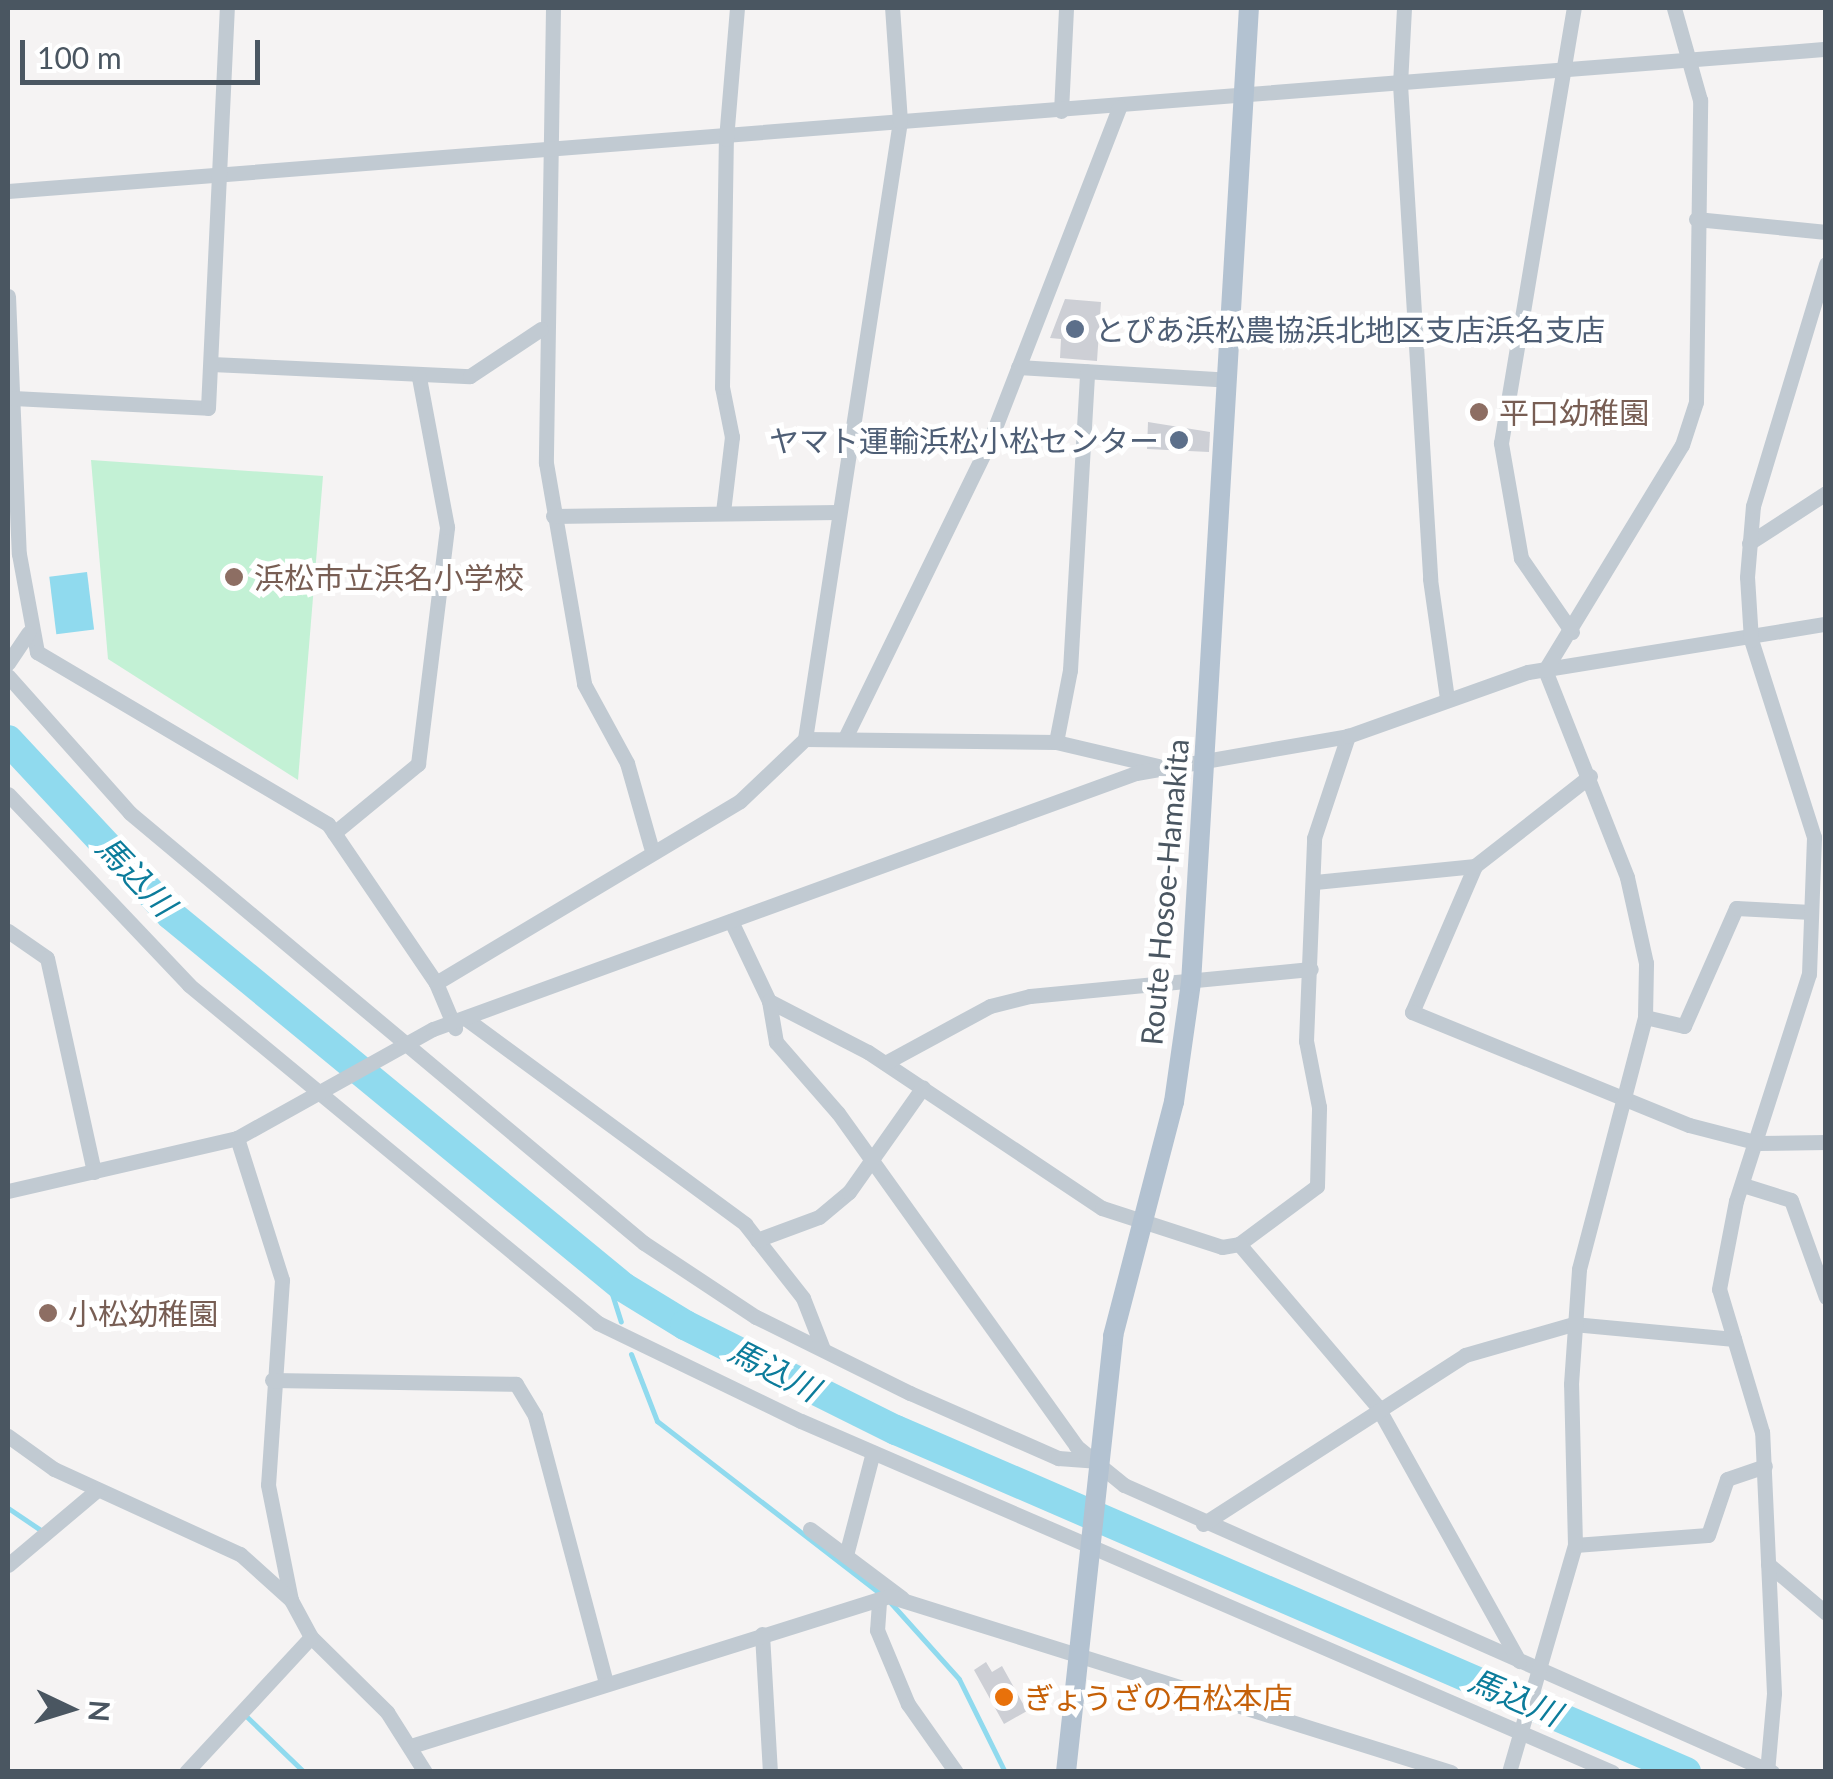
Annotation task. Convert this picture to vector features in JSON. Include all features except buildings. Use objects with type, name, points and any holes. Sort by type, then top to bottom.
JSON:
[{"type":"main road","name":"Route Hosoe-Hamakita","points":[[1066,1772],[1074,1654],[1113,1336],[1144,1222],[1191,983],[1249,8]]},
{"type":"street","points":[[13,398],[208,408],[227,8]]},
{"type":"street","points":[[552,8],[544,148],[541,329],[554,516],[584,684],[628,763],[651,847]]},
{"type":"street","points":[[723,512],[732,437],[722,387],[726,133],[737,8]]},
{"type":"street","points":[[436,983],[651,847],[740,801],[805,738],[900,121],[892,8]]},
{"type":"street","points":[[1061,111],[1066,8]]},
{"type":"street","points":[[1404,8],[1400,84],[1430,579],[1447,698]]},
{"type":"street","points":[[1572,632],[1521,558],[1502,442],[1505,384],[1570,70],[1574,8]]},
{"type":"street","points":[[1545,670],[1572,632],[1682,446],[1696,402],[1700,100],[1674,8]]},
{"type":"street","points":[[8,190],[726,133],[1119,107],[1826,49]]},
{"type":"street","points":[[846,736],[1018,367],[1119,107]]},
{"type":"street","points":[[1696,219],[1826,232]]},
{"type":"street","points":[[8,676],[130,813],[395,1048],[711,1291],[823,1349],[1058,1458],[1098,1468],[1203,1524],[1519,1661],[1539,1677],[1769,1771],[1765,1466],[1719,1289],[1742,1185],[1759,1142],[1809,974],[1820,835],[1751,640],[1749,542],[1777,412],[1826,264]]},
{"type":"street","points":[[8,296],[28,633],[37,652],[334,833],[462,1025],[757,1240],[803,1298],[823,1349]]},
{"type":"street","points":[[211,364],[420,378],[470,376],[541,329]]},
{"type":"street","points":[[1018,367],[1228,380]]},
{"type":"street","points":[[1056,742],[1070,670],[1087,371]]},
{"type":"street","points":[[334,833],[418,764],[447,528],[420,378]]},
{"type":"street","points":[[1749,542],[1826,493]]},
{"type":"street","points":[[554,516],[838,512]]},
{"type":"street","points":[[8,1191],[238,1138],[395,1048],[731,920],[1160,767],[1207,763],[1348,736],[1447,698],[1545,670],[1751,640],[1826,624]]},
{"type":"street","points":[[8,663],[28,633]]},
{"type":"street","points":[[1509,1772],[1518,1728],[1539,1677],[1576,1545],[1573,1324],[1580,1269],[1629,1100],[1645,1018],[1636,907],[1590,776],[1545,670]]},
{"type":"street","points":[[1239,1244],[1318,1186],[1311,969],[1314,838],[1348,736]]},
{"type":"street","points":[[805,738],[1056,742],[1160,767]]},
{"type":"street","points":[[1590,776],[1474,866],[1412,1012],[1629,1100],[1759,1142],[1826,1142]]},
{"type":"street","points":[[8,794],[111,912],[598,1323],[874,1452],[1090,1542],[1612,1772]]},
{"type":"street","points":[[1315,882],[1474,866]]},
{"type":"street","points":[[1645,1018],[1684,1026],[1736,908],[1812,912]]},
{"type":"street","points":[[731,920],[768,1001],[776,1042],[867,1154],[1076,1446],[1098,1468]]},
{"type":"street","points":[[8,932],[47,958],[94,1172]]},
{"type":"street","points":[[884,1062],[1016,999],[1311,969]]},
{"type":"street","points":[[768,1001],[884,1062],[1102,1208],[1239,1244],[1377,1406],[1519,1661]]},
{"type":"street","points":[[757,1240],[819,1217],[849,1192],[867,1154],[922,1087]]},
{"type":"street","points":[[238,1138],[282,1280],[272,1380],[268,1485],[291,1600],[311,1637],[412,1746],[425,1772]]},
{"type":"street","points":[[1742,1185],[1791,1200],[1826,1297]]},
{"type":"street","points":[[1203,1524],[1377,1406],[1465,1355],[1573,1324],[1734,1339]]},
{"type":"street","points":[[272,1380],[516,1384],[535,1416],[606,1682]]},
{"type":"street","points":[[8,1436],[97,1490],[225,1545],[291,1600]]},
{"type":"street","points":[[846,1555],[874,1452]]},
{"type":"street","points":[[1576,1545],[1708,1536],[1728,1479],[1765,1466]]},
{"type":"street","points":[[8,1566],[97,1490]]},
{"type":"street","points":[[810,1528],[846,1555],[890,1600],[1451,1772]]},
{"type":"street","points":[[1768,1564],[1822,1604]]},
{"type":"street","points":[[412,1746],[762,1634],[890,1600]]},
{"type":"street","points":[[890,1600],[876,1630],[908,1704],[956,1772]]},
{"type":"street","points":[[762,1634],[770,1772]]},
{"type":"street","points":[[198,1768],[311,1637]]},
{"type":"green space","points":[[91,460],[323,476],[298,780],[108,659]]},
{"type":"water","points":[[87,572],[94,630],[56,634],[49,577]]},
{"type":"waterway","name":"馬込川","points":[[8,740],[171,915],[623,1287],[685,1325],[896,1430],[1686,1772]]},
{"type":"waterway","points":[[605,1272],[621,1322]]},
{"type":"waterway","points":[[631,1354],[657,1421],[882,1595]]},
{"type":"waterway","points":[[8,1508],[41,1530]]},
{"type":"waterway","points":[[890,1602],[959,1679],[1005,1772]]},
{"type":"waterway","points":[[245,1715],[304,1772]]},
{"type":"place","name":"とぴあ浜松農協浜北地区支店浜名支店","points":[[1075,329]]},
{"type":"place","name":"平口幼稚園","points":[[1479,412]]},
{"type":"place","name":"ヤマト運輸浜松小松センター","points":[[1179,440]]},
{"type":"place","name":"浜松市立浜名小学校","points":[[234,577]]},
{"type":"place","name":"小松幼稚園","points":[[48,1313]]},
{"type":"place","name":"ぎょうざの石松本店","points":[[1004,1697]]}]
